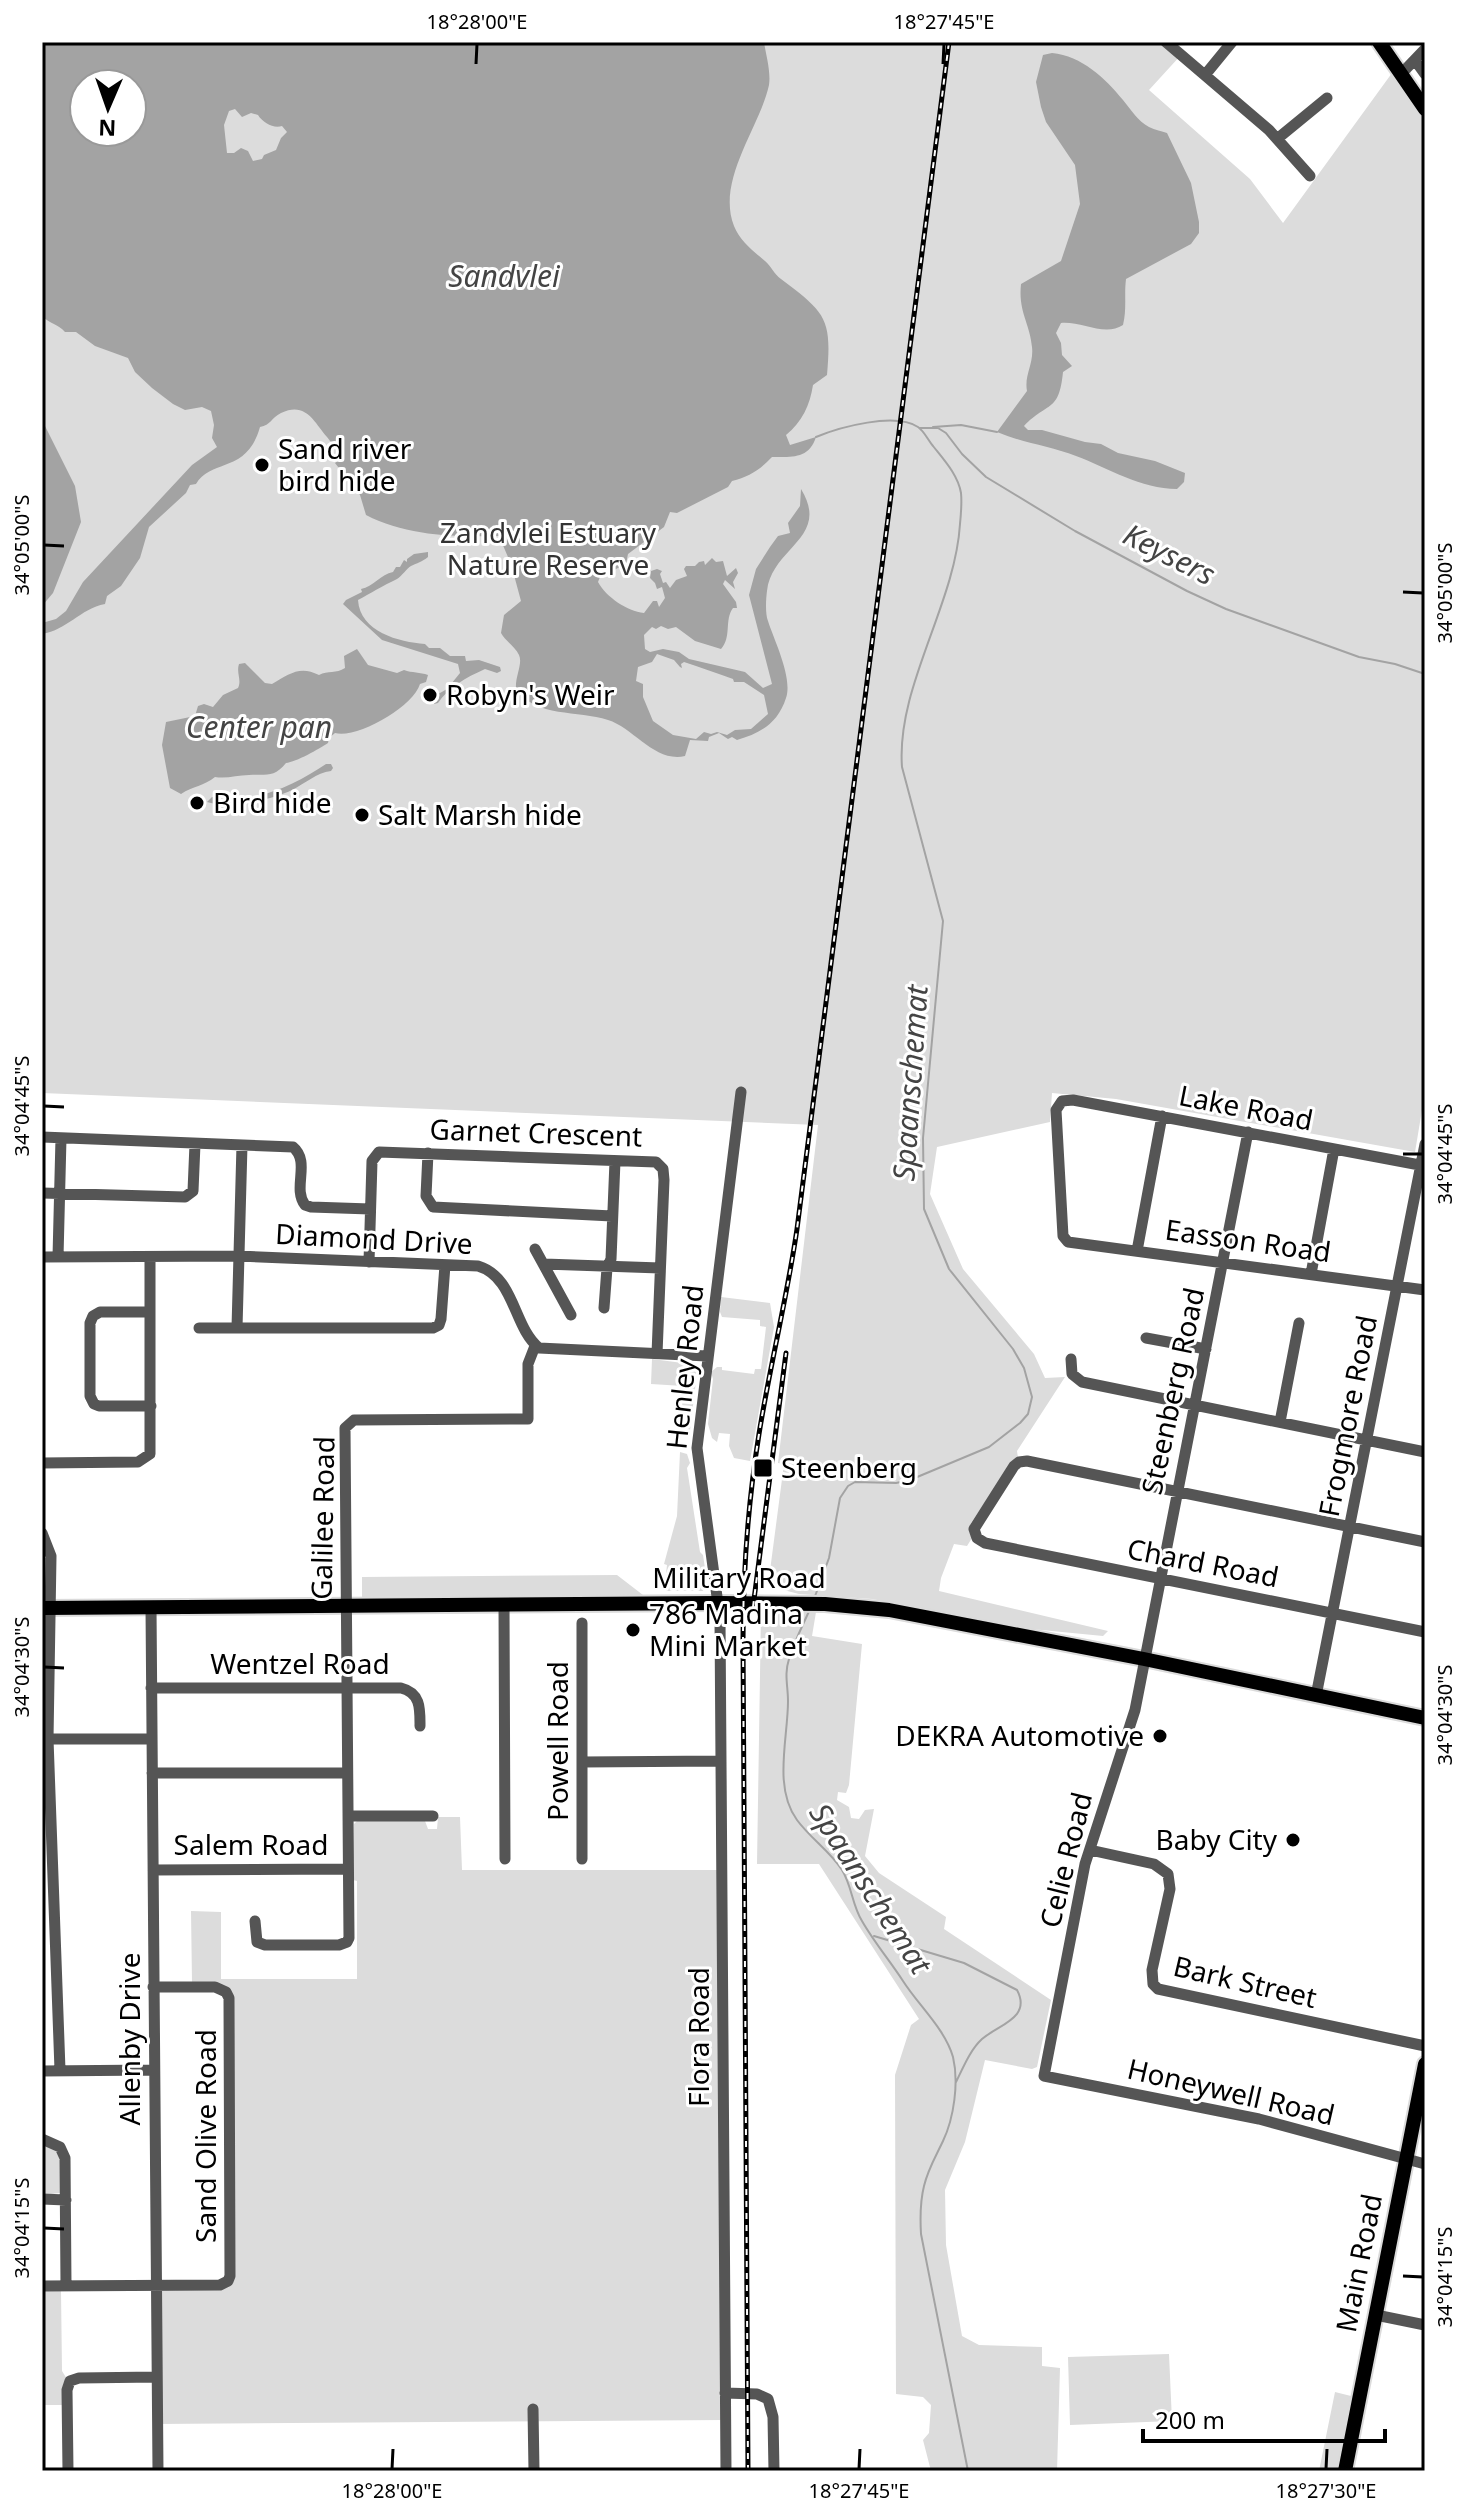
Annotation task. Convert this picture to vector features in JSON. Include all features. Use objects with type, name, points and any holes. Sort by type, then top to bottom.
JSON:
[{"type":"main road","points":[[1379,42],[1425,109]]},
{"type":"main road","name":"Military Road","points":[[46,1608],[825,1604],[889,1610],[1425,1718]]},
{"type":"main road","name":"Main Road","points":[[1345,2471],[1425,2064]]},
{"type":"street","points":[[1166,42],[1277,139],[1310,176]]},
{"type":"street","points":[[1205,75],[1232,42]]},
{"type":"street","points":[[1402,73],[1425,49]]},
{"type":"street","points":[[1415,60],[1425,74]]},
{"type":"street","points":[[1277,139],[1327,98]]},
{"type":"street","name":"Henley Road","points":[[719,1603],[697,1443],[741,1092]]},
{"type":"street","name":"Lake Road","points":[[1065,1239],[1056,1121],[1062,1101],[1073,1100],[1162,1116],[1423,1166]]},
{"type":"street","points":[[1137,1251],[1162,1116]]},
{"type":"street","name":"Steenberg Road","points":[[1144,1659],[1248,1132]]},
{"type":"street","points":[[42,1137],[290,1147],[298,1151],[302,1161],[301,1199],[307,1206],[370,1209]]},
{"type":"street","points":[[58,1257],[61,1138]]},
{"type":"street","points":[[42,1193],[187,1197],[193,1191],[195,1144]]},
{"type":"street","name":"Frogmore Road","points":[[1316,1696],[1425,1144]]},
{"type":"street","points":[[237,1328],[242,1145]]},
{"type":"street","points":[[1311,1274],[1334,1149]]},
{"type":"street","name":"Garnet Crescent","points":[[369,1262],[374,1156],[383,1151],[656,1162],[663,1169],[657,1354]]},
{"type":"street","points":[[428,1153],[426,1196],[433,1207],[612,1216]]},
{"type":"street","points":[[604,1308],[607,1268],[611,1259],[615,1161]]},
{"type":"street","name":"Easson Road","points":[[1065,1239],[1425,1290]]},
{"type":"street","points":[[535,1249],[571,1315]]},
{"type":"street","name":"Diamond Drive","points":[[42,1257],[238,1256],[478,1266],[493,1273],[501,1282],[535,1346]]},
{"type":"street","points":[[42,1463],[144,1460],[151,1449],[150,1257]]},
{"type":"street","points":[[544,1264],[660,1268]]},
{"type":"street","points":[[199,1328],[435,1327],[440,1323],[442,1313],[445,1265]]},
{"type":"street","points":[[150,1312],[100,1312],[93,1316],[90,1323],[90,1396],[99,1406],[151,1406]]},
{"type":"street","points":[[1280,1422],[1299,1323]]},
{"type":"street","points":[[1146,1338],[1206,1349]]},
{"type":"street","points":[[535,1346],[545,1350],[707,1356]]},
{"type":"street","name":"Galilee Road","points":[[255,1921],[259,1944],[343,1944],[349,1938],[345,1428],[354,1420],[528,1419],[528,1364],[535,1346]]},
{"type":"street","points":[[1071,1359],[1072,1374],[1077,1381],[1425,1452]]},
{"type":"street","name":"Chard Road","points":[[1177,1492],[1021,1461],[1014,1466],[976,1524],[975,1533],[985,1543],[1425,1632]]},
{"type":"street","points":[[1177,1492],[1425,1542]]},
{"type":"street","points":[[42,1533],[51,1556],[46,1608],[45,1739],[60,2070]]},
{"type":"street","name":"Flora Road","points":[[719,1603],[726,2471]]},
{"type":"street","points":[[504,1604],[505,1859]]},
{"type":"street","name":"Allenby Drive","points":[[151,1607],[158,2471]]},
{"type":"street","name":"Powell Road","points":[[582,1623],[582,1859]]},
{"type":"street","name":"Celie Road","points":[[1044,2076],[1090,1850],[1135,1710],[1144,1659]]},
{"type":"street","name":"Wentzel Road","points":[[151,1688],[348,1687],[407,1690],[419,1702],[420,1726]]},
{"type":"street","points":[[45,1739],[152,1739]]},
{"type":"street","points":[[582,1762],[721,1761]]},
{"type":"street","points":[[152,1773],[347,1773]]},
{"type":"street","points":[[348,1816],[433,1816]]},
{"type":"street","name":"Bark Street","points":[[1090,1850],[1154,1864],[1168,1874],[1170,1889],[1151,1977],[1158,1989],[1425,2046]]},
{"type":"street","name":"Salem Road","points":[[153,1870],[348,1869]]},
{"type":"street","name":"Sand Olive Road","points":[[153,1987],[220,1988],[229,1998],[230,2019],[230,2276],[220,2285],[156,2285]]},
{"type":"street","points":[[42,2071],[154,2070]]},
{"type":"street","name":"Honeywell Road","points":[[1044,2076],[1259,2119],[1425,2164]]},
{"type":"street","points":[[42,2139],[55,2143],[63,2153],[66,2285]]},
{"type":"street","points":[[42,2199],[66,2200]]},
{"type":"street","points":[[42,2286],[156,2285]]},
{"type":"street","points":[[1376,2315],[1425,2325]]},
{"type":"street","points":[[68,2471],[67,2390],[70,2381],[79,2378],[156,2377]]},
{"type":"street","points":[[725,2393],[757,2394],[768,2399],[773,2417],[774,2471]]},
{"type":"street","points":[[533,2409],[534,2471]]},
{"type":"green space","name":"Zandvlei Estuary Nature Reserve","points":[[42,42],[1166,42],[1181,55],[1149,90],[1250,179],[1283,223],[1392,73],[1425,122],[1425,1092],[1415,1152],[1116,1099],[1052,1093],[1050,1122],[937,1147],[930,1194],[963,1269],[1034,1354],[1045,1378],[1065,1377],[1017,1451],[1018,1458],[1012,1462],[971,1523],[972,1538],[967,1546],[954,1544],[939,1591],[1108,1631],[1103,1636],[1021,1628],[872,1599],[799,1594],[768,1586],[784,1464],[778,1463],[818,1125],[42,1093]]},
{"type":"green space","points":[[721,1297],[770,1303],[774,1327],[750,1461],[734,1458],[729,1446],[730,1434],[719,1433],[717,1442],[712,1438],[708,1424],[711,1372],[717,1367],[754,1374],[755,1369],[761,1369],[766,1327],[760,1326],[760,1320],[722,1317]]},
{"type":"green space","points":[[652,1359],[698,1365],[690,1430],[685,1436],[681,1436],[683,1386],[651,1384]]},
{"type":"green space","points":[[680,1452],[687,1454],[690,1463],[687,1468],[707,1582],[703,1591],[664,1591],[667,1565],[664,1564],[677,1516]]},
{"type":"green space","points":[[617,1575],[643,1595],[362,1597],[362,1577]]},
{"type":"green space","points":[[761,1612],[816,1612],[812,1636],[862,1644],[849,1785],[846,1793],[838,1792],[837,1800],[849,1807],[851,1818],[859,1819],[865,1810],[874,1809],[865,1856],[879,1873],[946,1917],[944,1929],[1051,2000],[1037,2067],[1032,2069],[985,2060],[965,2142],[945,2190],[946,2245],[962,2336],[979,2345],[1042,2347],[1042,2366],[1060,2368],[1057,2471],[931,2471],[923,2440],[929,2433],[931,2405],[923,2397],[896,2394],[895,2075],[911,2025],[919,2019],[819,1864],[757,1864]]},
{"type":"green space","points":[[438,1817],[460,1817],[462,1870],[722,1870],[725,2420],[156,2424],[156,2285],[228,2281],[229,1997],[192,1983],[191,1911],[221,1912],[221,1979],[357,1979],[354,1824],[358,1820],[425,1821],[428,1829],[437,1829]]},
{"type":"green space","points":[[42,2142],[62,2154],[60,2193],[42,2195]]},
{"type":"green space","points":[[42,2291],[61,2291],[62,2371],[67,2379],[62,2405],[42,2405]]},
{"type":"green space","points":[[1169,2354],[1172,2421],[1070,2425],[1068,2357]]},
{"type":"green space","points":[[1335,2392],[1351,2396],[1337,2471],[1319,2471]]},
{"type":"water","name":"Sandvlei","points":[[42,42],[764,42],[769,85],[735,172],[730,208],[734,226],[743,241],[779,277],[808,300],[823,318],[828,341],[827,375],[813,385],[804,413],[786,435],[790,445],[816,437],[804,453],[772,457],[754,472],[732,481],[728,487],[677,513],[670,512],[664,527],[628,554],[626,564],[600,577],[598,582],[618,602],[644,613],[653,601],[657,601],[659,607],[665,598],[662,587],[657,589],[650,578],[651,571],[662,571],[663,583],[666,582],[670,588],[676,580],[687,576],[686,566],[695,566],[704,561],[705,565],[712,558],[716,562],[723,561],[727,576],[736,568],[735,589],[725,580],[723,584],[737,608],[730,613],[726,639],[721,649],[695,641],[676,627],[668,629],[661,626],[656,629],[652,627],[644,635],[645,649],[650,652],[663,649],[679,652],[689,659],[745,672],[763,688],[772,684],[749,595],[756,569],[770,547],[778,536],[790,533],[788,523],[800,506],[801,489],[809,519],[805,531],[771,576],[766,598],[767,618],[787,680],[783,707],[768,726],[754,734],[737,740],[719,733],[709,737],[708,741],[690,740],[685,756],[674,757],[654,750],[608,720],[535,705],[516,689],[520,659],[501,633],[504,615],[521,601],[499,536],[414,531],[366,515],[360,495],[335,463],[340,459],[335,447],[308,415],[297,410],[281,413],[260,427],[247,452],[190,485],[186,493],[149,527],[140,558],[121,586],[107,596],[105,604],[42,634],[42,623],[56,619],[66,611],[83,582],[192,465],[217,447],[212,438],[214,425],[211,411],[202,407],[185,410],[173,404],[135,372],[128,358],[95,346],[76,332],[65,332],[42,316]],"holes":[[[235,109],[242,117],[251,113],[266,123],[282,126],[287,132],[276,150],[253,161],[248,151],[241,148],[227,153],[224,125],[229,111]],[[657,654],[674,660],[682,668],[684,662],[733,679],[734,682],[744,682],[764,695],[768,714],[751,729],[735,730],[727,735],[704,732],[696,739],[673,735],[653,721],[643,697],[643,684],[636,681],[638,667],[652,662]]]},
{"type":"water","points":[[1052,53],[1092,69],[1141,122],[1167,133],[1191,183],[1199,233],[1191,244],[1126,279],[1123,325],[1101,329],[1061,323],[1056,333],[1062,355],[1072,366],[1063,372],[1055,401],[1024,426],[1028,430],[1042,430],[1101,444],[1118,453],[1155,461],[1185,473],[1184,482],[1177,489],[1138,482],[1076,456],[997,432],[1027,391],[1032,347],[1021,302],[1021,284],[1061,261],[1080,204],[1075,165],[1046,122],[1036,82],[1043,55]]},
{"type":"water","points":[[42,420],[75,486],[81,522],[53,593],[42,606]]},
{"type":"water","points":[[428,552],[428,557],[409,567],[397,579],[358,600],[366,620],[382,633],[425,644],[429,648],[440,648],[450,656],[465,656],[466,661],[479,660],[500,667],[501,671],[497,673],[485,669],[464,679],[434,704],[433,697],[447,689],[460,673],[458,664],[382,640],[343,604],[362,592],[361,589],[400,567],[404,560],[407,562],[414,554]]},
{"type":"water","name":"Center pan","points":[[357,649],[368,665],[397,673],[404,670],[425,674],[428,675],[426,682],[420,684],[407,702],[383,719],[357,731],[335,733],[328,743],[286,763],[274,773],[215,777],[181,794],[170,788],[162,745],[166,722],[195,716],[198,706],[213,707],[223,695],[238,688],[239,664],[245,663],[265,683],[272,684],[300,671],[319,675],[342,670],[345,668],[344,656]]},
{"type":"water","points":[[331,764],[331,771],[273,797],[237,804],[207,802],[212,797],[241,799],[271,792]]},
{"type":"waterway","name":"Spaanschemat","points":[[814,1599],[829,1558],[840,1498],[848,1486],[855,1482],[896,1483],[910,1480],[989,1447],[1028,1414],[1032,1397],[1024,1368],[1013,1349],[949,1269],[924,1209],[923,1138],[943,921],[902,767],[903,737],[916,676],[956,554],[961,493],[954,474],[924,433],[908,423],[867,423],[816,437]]},
{"type":"waterway","points":[[933,427],[961,425],[997,432]]},
{"type":"waterway","name":"Keysers","points":[[920,428],[938,428],[986,477],[1075,531],[1187,591],[1226,609],[1359,657],[1425,674]]},
{"type":"waterway","name":"Spaanschemat","points":[[810,1609],[793,1646],[787,1670],[785,1793],[802,1827],[842,1870],[862,1921],[938,2027],[953,2057],[956,2077],[953,2111],[926,2180],[921,2204],[921,2234],[968,2471]]},
{"type":"waterway","points":[[874,1936],[964,1963],[1017,1990],[1020,2000],[1017,2014],[978,2043],[956,2082]]},
{"type":"railway","points":[[748,2471],[743,1641],[747,1537],[759,1434],[797,1229],[949,42]]},
{"type":"railway","points":[[753,1607],[786,1353]]},
{"type":"place","name":"Sand river bird hide","points":[[262,465]]},
{"type":"place","name":"Robyn's Weir","points":[[430,695]]},
{"type":"place","name":"Bird hide","points":[[197,803]]},
{"type":"place","name":"Salt Marsh hide","points":[[362,815]]},
{"type":"place","name":"Steenberg","points":[[763,1468]]},
{"type":"place","name":"786 Madina Mini Market","points":[[633,1630]]},
{"type":"place","name":"DEKRA Automotive","points":[[1160,1736]]},
{"type":"place","name":"Baby City","points":[[1293,1840]]}]
